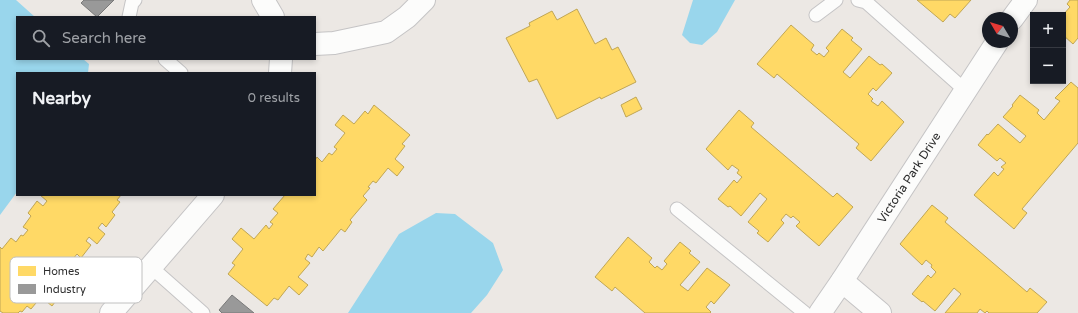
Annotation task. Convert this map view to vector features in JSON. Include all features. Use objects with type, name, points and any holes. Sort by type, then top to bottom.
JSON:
[{"type":"street","points":[[263,0],[272,16]]},
{"type":"street","points":[[316,44],[386,32],[406,17],[424,0]]},
{"type":"street","points":[[1017,12],[1026,0]]},
{"type":"street","name":"Victoria Park Drive","points":[[820,313],[993,48]]},
{"type":"street","points":[[280,60],[280,72]]},
{"type":"street","points":[[142,277],[212,196]]},
{"type":"street","points":[[842,281],[880,313]]},
{"type":"street","points":[[111,313],[120,303]]},
{"type":"lane","points":[[129,16],[128,14],[134,0]]},
{"type":"lane","points":[[816,15],[836,0]]},
{"type":"lane","points":[[858,0],[866,2],[966,91]]},
{"type":"lane","points":[[166,60],[180,72]]},
{"type":"lane","points":[[677,209],[805,313]]},
{"type":"lane","points":[[151,267],[203,313]]},
{"type":"water","points":[[0,0],[16,0],[34,16],[16,16],[16,60],[84,60],[89,64],[88,72],[16,72],[16,193],[0,215]]},
{"type":"water","points":[[693,0],[735,0],[717,32],[702,45],[690,43],[682,35]]},
{"type":"water","points":[[436,213],[455,214],[493,243],[503,270],[487,295],[471,313],[348,313],[399,234]]},
{"type":"building: Homes","points":[[917,0],[971,0],[955,18],[950,14],[943,22]]},
{"type":"building: Homes","points":[[1070,0],[1078,0],[1078,38],[1073,44],[1066,38],[1066,12],[1070,7],[1067,4]]},
{"type":"building: Homes","points":[[577,9],[595,44],[606,38],[612,50],[618,47],[636,82],[601,99],[600,97],[557,119],[537,79],[529,82],[506,38],[530,26],[529,23],[552,11],[557,20]]},
{"type":"building: Homes","points":[[791,25],[814,45],[811,50],[817,55],[819,53],[824,57],[829,51],[826,48],[842,29],[853,38],[851,40],[862,49],[843,72],[850,78],[869,56],[880,65],[882,64],[892,73],[876,91],[873,88],[868,94],[873,99],[871,101],[878,106],[882,101],[904,122],[871,161],[856,148],[859,144],[777,74],[774,78],[757,64]]},
{"type":"building: Homes","points":[[1071,82],[1078,88],[1078,143],[1022,209],[1027,213],[1014,229],[974,195],[994,172],[998,176],[1004,169],[1001,167],[1006,163],[1000,158],[997,161],[978,145],[998,124],[1020,143],[1026,136],[1003,117],[1020,95],[1039,110],[1037,113],[1044,120],[1060,101],[1055,98]]},
{"type":"building: Homes","points":[[636,97],[642,109],[626,117],[621,105]]},
{"type":"building: Homes","points":[[374,105],[410,135],[402,144],[405,146],[395,159],[404,167],[397,176],[388,168],[376,183],[373,181],[368,187],[370,188],[363,196],[367,200],[350,220],[352,222],[345,232],[341,229],[323,251],[319,247],[312,257],[308,254],[305,259],[310,263],[298,277],[308,285],[299,295],[289,286],[278,300],[274,298],[267,306],[228,274],[235,265],[232,263],[243,249],[232,239],[241,228],[254,239],[266,225],[269,229],[273,224],[270,222],[278,213],[273,209],[284,196],[316,196],[316,158],[317,157],[322,162],[329,153],[332,155],[337,149],[334,147],[345,133],[335,125],[343,115],[354,124],[365,111],[368,114]]},
{"type":"building: Homes","points":[[739,110],[754,123],[751,127],[833,197],[837,193],[853,207],[819,246],[796,226],[800,222],[793,216],[791,218],[786,214],[781,220],[784,223],[768,242],[757,233],[759,231],[748,222],[767,199],[760,193],[741,216],[730,206],[728,207],[718,199],[734,180],[737,183],[742,177],[737,173],[739,170],[732,165],[728,170],[706,149]]},
{"type":"building: Homes","points":[[41,196],[120,196],[117,200],[120,202],[112,212],[115,215],[106,227],[102,223],[98,228],[105,234],[97,244],[89,237],[86,241],[91,245],[82,257],[77,254],[75,257],[10,257],[10,303],[36,303],[31,309],[27,306],[22,312],[3,313],[0,311],[0,247],[2,249],[11,238],[16,242],[21,235],[23,236],[28,230],[23,227],[31,216],[28,213],[37,201],[43,206],[47,201]]},
{"type":"building: Homes","points":[[932,205],[948,218],[945,222],[1027,292],[1030,288],[1047,302],[1037,313],[989,313],[987,311],[985,313],[980,309],[977,313],[945,313],[961,294],[954,288],[935,311],[912,294],[928,275],[931,278],[936,272],[931,267],[932,265],[926,260],[922,265],[900,244]]},
{"type":"building: Homes","points":[[628,237],[652,258],[649,262],[655,268],[657,266],[662,270],[667,264],[664,261],[680,242],[691,251],[689,253],[700,262],[680,285],[688,291],[707,268],[730,285],[714,304],[711,301],[706,307],[711,312],[710,313],[645,313],[615,287],[612,291],[595,277]]},
{"type":"building: Industry","points":[[84,0],[114,0],[98,16],[96,16],[81,3]]},
{"type":"building: Industry","points":[[232,295],[254,313],[222,313],[219,310]]}]
